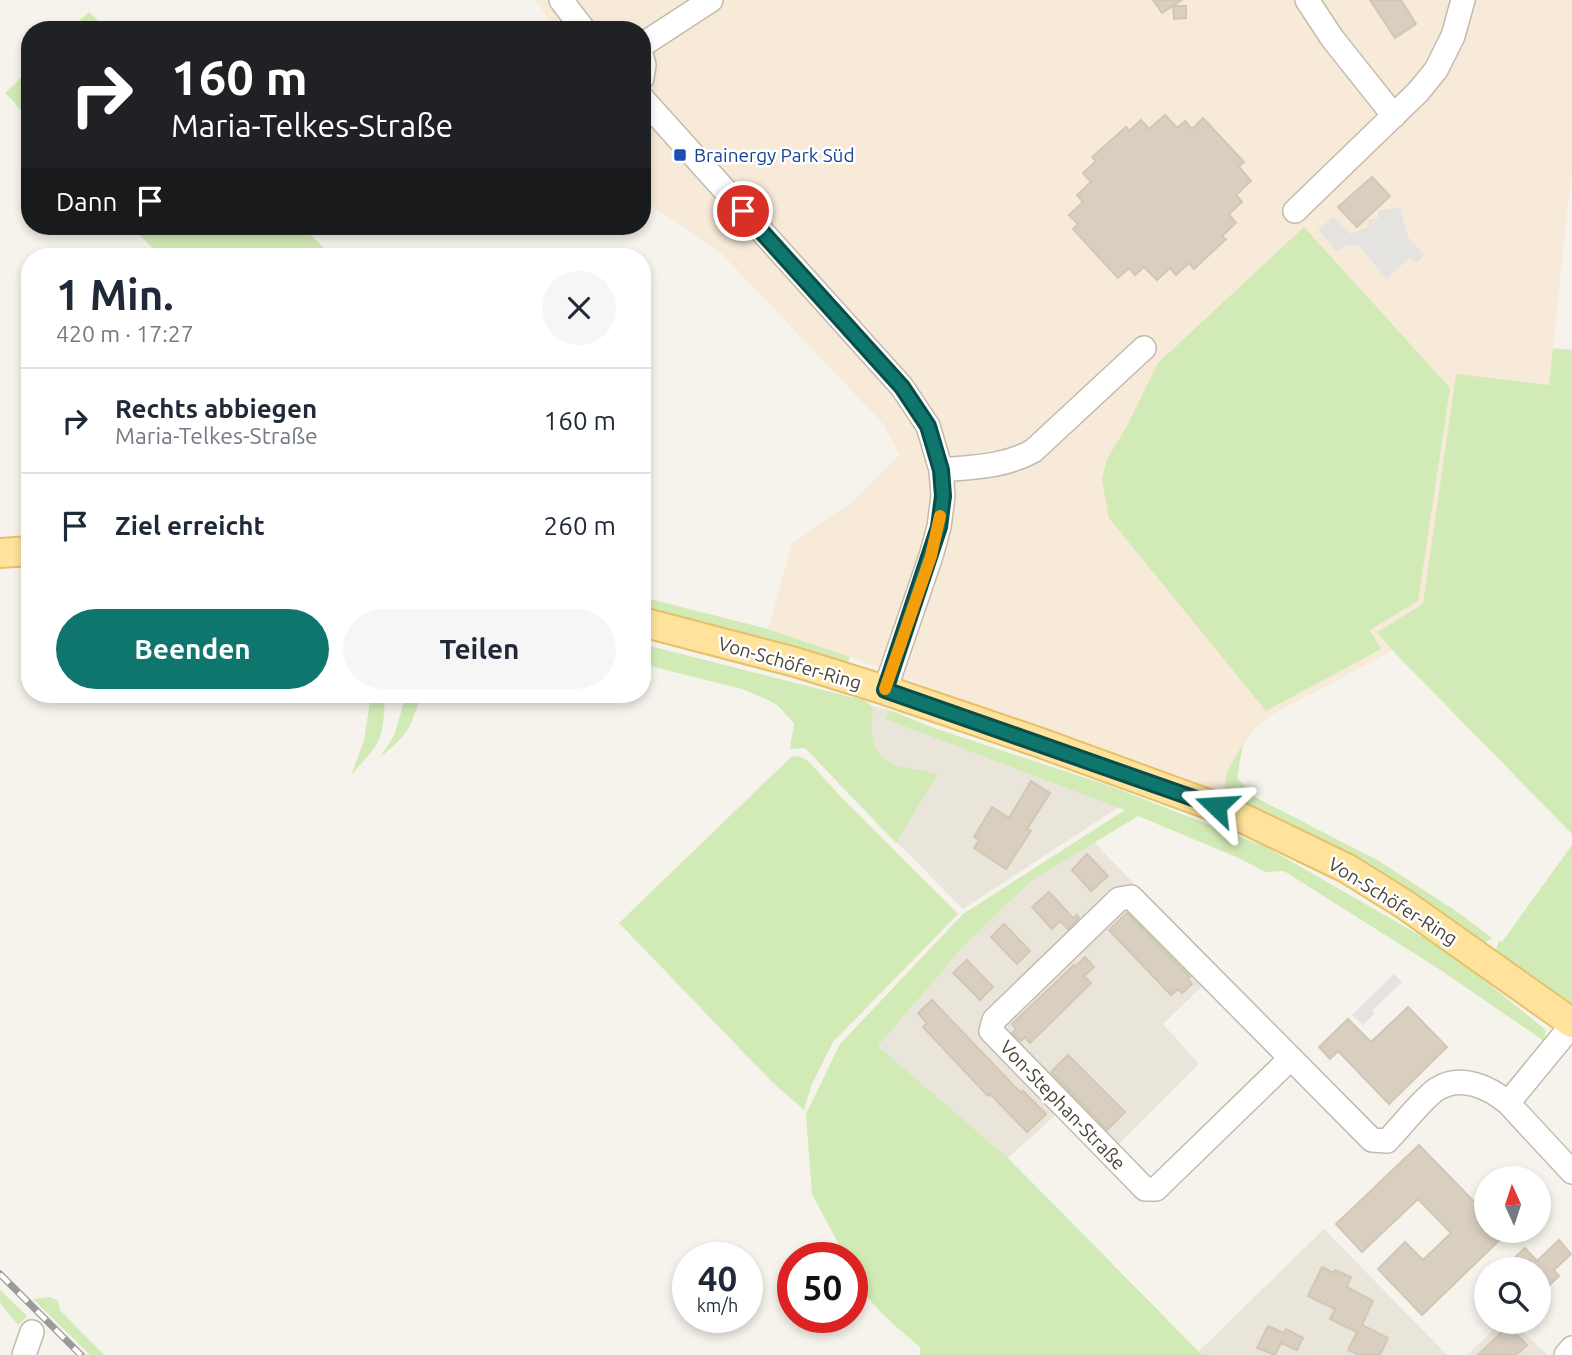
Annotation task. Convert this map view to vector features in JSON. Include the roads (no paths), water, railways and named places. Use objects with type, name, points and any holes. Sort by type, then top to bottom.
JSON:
[{"type":"main road","points":[[0,553],[21,552]]},
{"type":"main road","name":"Von-Schöfer-Ring","points":[[651,624],[795,662],[885,690],[1211,804],[1335,862],[1404,904],[1572,1024]]},
{"type":"street","points":[[561,0],[577,21]]},
{"type":"street","points":[[651,39],[711,0]]},
{"type":"street","points":[[1307,0],[1332,38],[1394,116]]},
{"type":"street","points":[[1295,211],[1418,92],[1436,69],[1453,36],[1463,0]]},
{"type":"street","points":[[651,108],[902,387],[928,426],[941,470],[943,496],[939,527],[885,690]]},
{"type":"street","points":[[941,470],[1004,463],[1032,451],[1144,348]]},
{"type":"street","name":"Von-Stephan-Straße","points":[[1291,1058],[1156,1189],[1145,1189],[991,1031],[994,1020],[1119,900],[1132,897],[1372,1140],[1387,1141],[1437,1089],[1458,1082],[1479,1085],[1496,1093],[1508,1103],[1572,1172]]},
{"type":"street","points":[[1508,1103],[1572,1024]]},
{"type":"street","points":[[24,1355],[32,1332]]},
{"type":"street","points":[[1566,1355],[1572,1348]]},
{"type":"railway","points":[[0,1274],[81,1355]]},
{"type":"place","name":"Brainergy Park Süd","points":[[680,155]]}]
